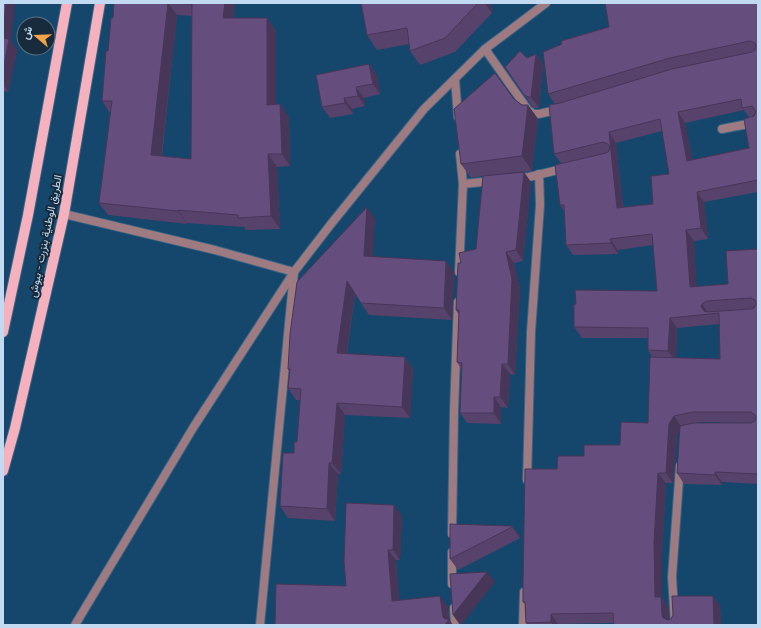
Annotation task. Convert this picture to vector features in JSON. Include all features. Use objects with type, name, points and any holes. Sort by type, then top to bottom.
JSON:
[{"type":"main road","name":"الطريق الوطنية بنزرت - ببوش","points":[[3,332],[28,215],[67,3]]},
{"type":"main road","name":"الطريق الوطنية بنزرت - ببوش","points":[[3,471],[15,428],[64,214],[100,3]]},
{"type":"street","points":[[75,625],[194,428],[294,272],[424,109],[485,49],[546,3]]},
{"type":"street","points":[[485,49],[528,110],[534,114],[539,114],[566,108]]},
{"type":"street","points":[[455,79],[458,124]]},
{"type":"street","points":[[722,130],[758,122]]},
{"type":"street","points":[[459,278],[463,184],[460,146]]},
{"type":"street","points":[[463,184],[539,174],[576,166]]},
{"type":"street","points":[[527,489],[531,332],[540,205],[539,174]]},
{"type":"street","points":[[64,214],[215,250],[294,272]]},
{"type":"street","points":[[260,625],[294,272]]},
{"type":"street","points":[[455,625],[453,599],[452,517],[458,294]]},
{"type":"street","points":[[675,625],[672,577],[680,459]]},
{"type":"street","points":[[523,625],[524,583]]},
{"type":"building","points":[[3,3],[6,3],[3,34]]},
{"type":"building","points":[[114,3],[168,3],[151,155],[191,159],[192,4],[169,3],[225,3],[223,18],[267,18],[267,105],[280,104],[282,154],[268,154],[271,216],[238,218],[238,215],[99,203],[112,101],[102,101],[106,51],[108,51]]},
{"type":"building","points":[[361,3],[478,3],[445,38],[410,51],[407,28],[367,35]]},
{"type":"building","points":[[605,3],[758,3],[758,180],[697,192],[701,228],[686,230],[690,287],[728,284],[726,251],[758,249],[758,474],[715,472],[715,475],[677,473],[680,426],[693,423],[751,423],[755,421],[756,417],[751,412],[693,412],[674,416],[669,424],[666,473],[658,473],[654,543],[655,597],[661,597],[662,615],[663,618],[668,620],[671,619],[673,615],[672,596],[713,596],[714,625],[614,625],[613,613],[551,614],[551,622],[526,623],[525,602],[523,602],[525,469],[557,469],[558,456],[584,456],[584,445],[620,445],[621,422],[648,423],[650,357],[720,359],[719,313],[670,318],[668,351],[648,350],[648,328],[574,327],[574,304],[576,304],[575,290],[657,291],[652,234],[610,239],[611,243],[566,245],[564,205],[560,205],[555,165],[606,153],[609,151],[610,147],[608,144],[603,142],[554,154],[549,105],[672,69],[752,52],[755,50],[755,43],[750,41],[670,58],[548,94],[543,52],[562,44],[561,41],[609,27]],"holes":[[[741,99],[742,108],[752,106],[756,111],[754,116],[744,119],[749,148],[687,161],[678,112]],[[660,119],[669,174],[651,176],[653,204],[617,208],[609,132]],[[751,298],[755,300],[756,304],[754,308],[751,309],[707,312],[701,307],[706,301]]]},
{"type":"building","points":[[3,38],[9,39],[3,70]]},
{"type":"building","points":[[520,51],[527,58],[536,54],[531,97],[524,95],[505,67]]},
{"type":"building","points":[[369,64],[373,84],[356,87],[358,96],[344,98],[345,103],[322,107],[316,75]]},
{"type":"building","points":[[495,73],[514,99],[522,105],[528,105],[522,156],[461,164],[454,109]]},
{"type":"building","points":[[524,172],[516,250],[506,252],[512,279],[508,364],[502,364],[500,397],[494,397],[494,413],[460,413],[462,363],[457,362],[459,310],[456,310],[458,263],[461,263],[459,253],[476,249],[483,176]]},
{"type":"building","points":[[367,207],[364,256],[446,261],[444,308],[361,303],[347,281],[337,353],[405,357],[402,407],[337,403],[332,463],[329,463],[327,509],[280,506],[283,453],[294,453],[294,442],[297,442],[301,389],[288,388],[290,369],[288,369],[290,334],[297,282]]},
{"type":"building","points":[[346,503],[394,505],[393,550],[388,550],[392,601],[440,596],[443,617],[445,619],[449,619],[445,625],[275,625],[276,584],[346,586],[344,561]]},
{"type":"building","points":[[450,524],[512,526],[512,527],[450,559]]},
{"type":"building","points":[[487,572],[453,615],[450,574]]}]
